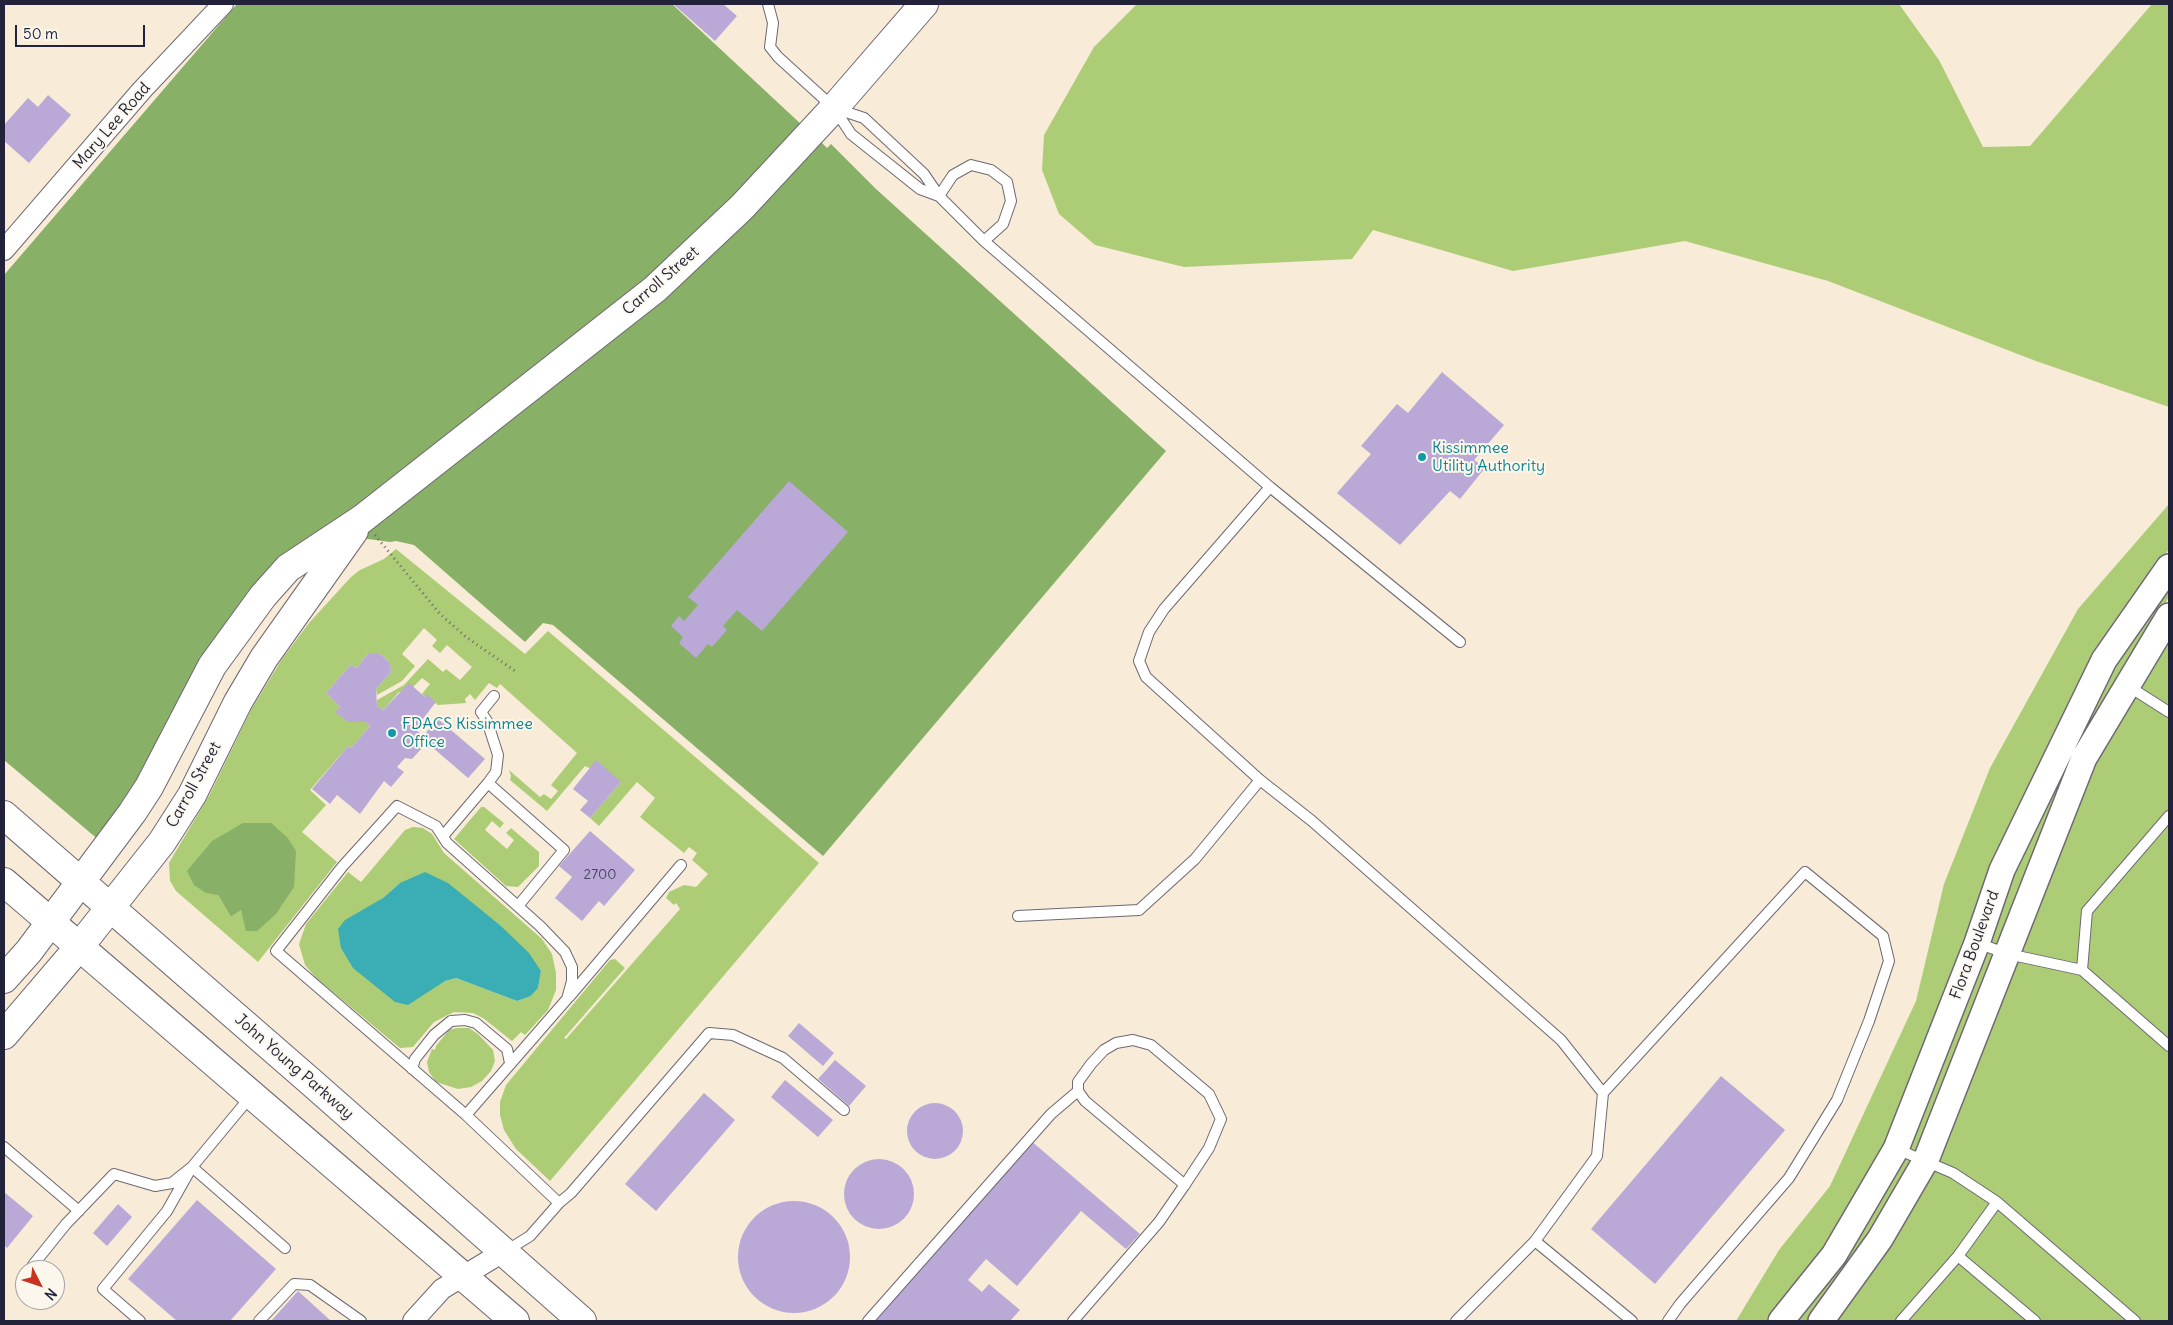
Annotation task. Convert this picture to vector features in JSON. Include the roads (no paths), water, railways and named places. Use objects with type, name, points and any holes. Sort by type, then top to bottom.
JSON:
[{"type":"main road","name":"Carroll Street","points":[[4,979],[124,826],[149,787],[212,666],[263,596],[288,568],[362,519],[655,289],[742,207],[834,108],[924,4]]},
{"type":"main road","name":"Carroll Street","points":[[4,1035],[139,875],[192,795],[238,702],[264,658],[362,519]]},
{"type":"main road","name":"John Young Parkway","points":[[4,815],[582,1321]]},
{"type":"main road","points":[[4,882],[515,1321]]},
{"type":"street","name":"Mary Lee Road","points":[[4,250],[142,90],[223,4]]},
{"type":"street","name":"Flora Boulevard","points":[[1781,1321],[1834,1255],[1896,1149],[1977,943],[2002,870],[2104,660],[2169,567]]},
{"type":"street","name":"Flora Boulevard","points":[[1821,1321],[1880,1239],[1926,1160],[2084,758],[2169,616]]},
{"type":"street","points":[[414,1321],[442,1289],[503,1252]]},
{"type":"lane","points":[[768,4],[773,23],[770,47],[834,108],[851,134],[920,190],[939,196]]},
{"type":"lane","points":[[834,108],[864,118],[924,174],[939,196],[984,241],[1270,487],[1460,642]]},
{"type":"lane","points":[[939,196],[953,175],[971,165],[991,170],[1007,182],[1011,202],[1003,224],[984,241]]},
{"type":"lane","points":[[1270,487],[1164,609],[1149,632],[1139,661],[1146,677],[1260,780],[1312,821],[1561,1040],[1603,1094]]},
{"type":"lane","points":[[2127,686],[2169,712]]},
{"type":"lane","points":[[442,836],[496,772],[498,755],[487,721],[481,712],[494,696]]},
{"type":"lane","points":[[1018,916],[1139,910],[1195,859],[1260,780]]},
{"type":"lane","points":[[488,783],[564,850],[518,906]]},
{"type":"lane","points":[[559,1203],[466,1116],[276,951],[342,867],[397,806],[436,826],[447,843],[518,906],[565,952],[572,967],[572,981],[567,999]]},
{"type":"lane","points":[[2082,970],[2087,911],[2169,816]]},
{"type":"lane","points":[[466,1116],[681,865]]},
{"type":"lane","points":[[1456,1321],[1535,1241],[1597,1156],[1603,1094],[1805,872],[1883,936],[1889,961],[1869,1021],[1837,1100],[1789,1178],[1680,1304],[1668,1321]]},
{"type":"lane","points":[[1977,943],[2008,954],[2082,970],[2169,1046]]},
{"type":"lane","points":[[412,1069],[415,1059],[434,1036],[451,1021],[465,1020],[476,1023],[507,1049],[510,1063]]},
{"type":"lane","points":[[503,1252],[530,1236],[559,1203],[571,1193],[710,1033],[733,1034],[783,1058],[844,1110]]},
{"type":"lane","points":[[1073,1321],[1159,1222],[1184,1186],[1209,1148],[1221,1118],[1209,1094],[1151,1045],[1133,1040],[1116,1043],[1104,1050],[1078,1082],[1078,1091],[1085,1102],[1184,1186]]},
{"type":"lane","points":[[868,1321],[1051,1114],[1078,1091]]},
{"type":"lane","points":[[140,1321],[103,1289],[167,1211],[192,1167],[252,1095]]},
{"type":"lane","points":[[4,1146],[79,1211]]},
{"type":"lane","points":[[1896,1149],[1926,1160],[1974,1185],[1997,1202],[2136,1321]]},
{"type":"lane","points":[[37,1260],[114,1174],[154,1186],[172,1183],[192,1167]]},
{"type":"lane","points":[[192,1167],[285,1248]]},
{"type":"lane","points":[[1901,1321],[1958,1256],[1997,1202]]},
{"type":"lane","points":[[1535,1241],[1632,1321]]},
{"type":"lane","points":[[1958,1256],[2035,1321]]},
{"type":"lane","points":[[259,1321],[294,1284],[310,1286],[361,1321]]},
{"type":"water","points":[[425,872],[448,883],[501,926],[529,953],[541,971],[538,988],[531,996],[517,1001],[456,978],[445,981],[408,1005],[395,1002],[353,968],[341,948],[338,929],[345,920],[383,898],[400,883]]},
{"type":"place","name":"Kissimmee Utility Authority","points":[[1422,457]]},
{"type":"place","name":"FDACS Kissimmee Office","points":[[392,733]]}]
